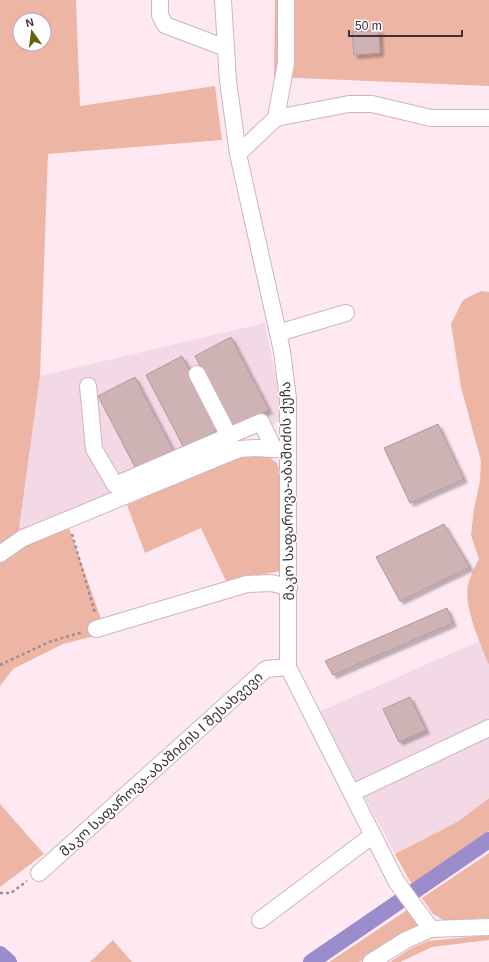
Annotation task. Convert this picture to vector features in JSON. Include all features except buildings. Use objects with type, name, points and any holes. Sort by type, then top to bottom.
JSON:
[{"type":"street","points":[[160,0],[160,15],[165,25],[226,48]]},
{"type":"street","name":"მაკო საფაროვა-აბაშიძის ქუჩა","points":[[223,0],[228,81],[238,154],[282,351],[288,399],[281,450],[289,587],[288,667],[396,881],[431,929]]},
{"type":"street","points":[[276,118],[286,63],[286,0]]},
{"type":"street","points":[[238,154],[276,118],[349,104],[372,104],[431,118],[489,118]]},
{"type":"street","points":[[278,333],[346,313]]},
{"type":"street","points":[[197,374],[229,436]]},
{"type":"street","points":[[88,386],[94,449],[114,485],[261,422],[281,450]]},
{"type":"street","points":[[0,554],[23,538],[239,448],[281,450]]},
{"type":"street","points":[[98,628],[247,584],[271,583],[289,587]]},
{"type":"street","name":"მაკო საფაროვა-აბაშიძის I შესახვევი","points":[[39,873],[266,670],[288,667]]},
{"type":"street","points":[[352,794],[489,728]]},
{"type":"street","points":[[260,920],[373,835]]},
{"type":"street","points":[[371,962],[406,940],[431,929],[489,927]]},
{"type":"path","points":[[0,665],[49,642],[98,628],[67,520]]},
{"type":"path","points":[[0,893],[11,893],[39,873]]},
{"type":"shaded area","points":[[0,0],[76,0],[80,106],[215,86],[222,140],[48,154],[40,376],[19,529],[67,513],[68,525],[106,633],[63,644],[13,669],[0,686]]},
{"type":"shaded area","points":[[275,0],[489,0],[489,86],[274,77]]},
{"type":"shaded area","points":[[481,291],[489,292],[489,665],[470,614],[467,593],[470,578],[479,559],[471,535],[474,509],[480,481],[481,461],[461,387],[451,324],[463,300]]},
{"type":"shaded area","points":[[265,323],[281,401],[280,421],[67,513],[19,530],[40,376]]},
{"type":"shaded area","points":[[242,454],[266,455],[277,463],[283,481],[281,571],[226,581],[201,528],[145,553],[127,505]]},
{"type":"shaded area","points":[[479,641],[489,665],[489,798],[459,821],[395,854],[319,712]]},
{"type":"shaded area","points":[[489,798],[489,831],[412,885],[395,854],[459,821]]},
{"type":"shaded area","points":[[0,804],[44,854],[0,887]]},
{"type":"shaded area","points":[[489,853],[489,918],[445,921],[433,914],[422,898]]},
{"type":"shaded area","points":[[407,910],[418,924],[417,932],[359,962],[329,962]]},
{"type":"shaded area","points":[[489,935],[489,940],[432,947],[400,962],[390,962],[410,949],[428,941]]},
{"type":"shaded area","points":[[113,940],[132,962],[90,962]]},
{"type":"waterway","points":[[311,962],[489,840]]},
{"type":"waterway","points":[[0,954],[9,962]]}]
